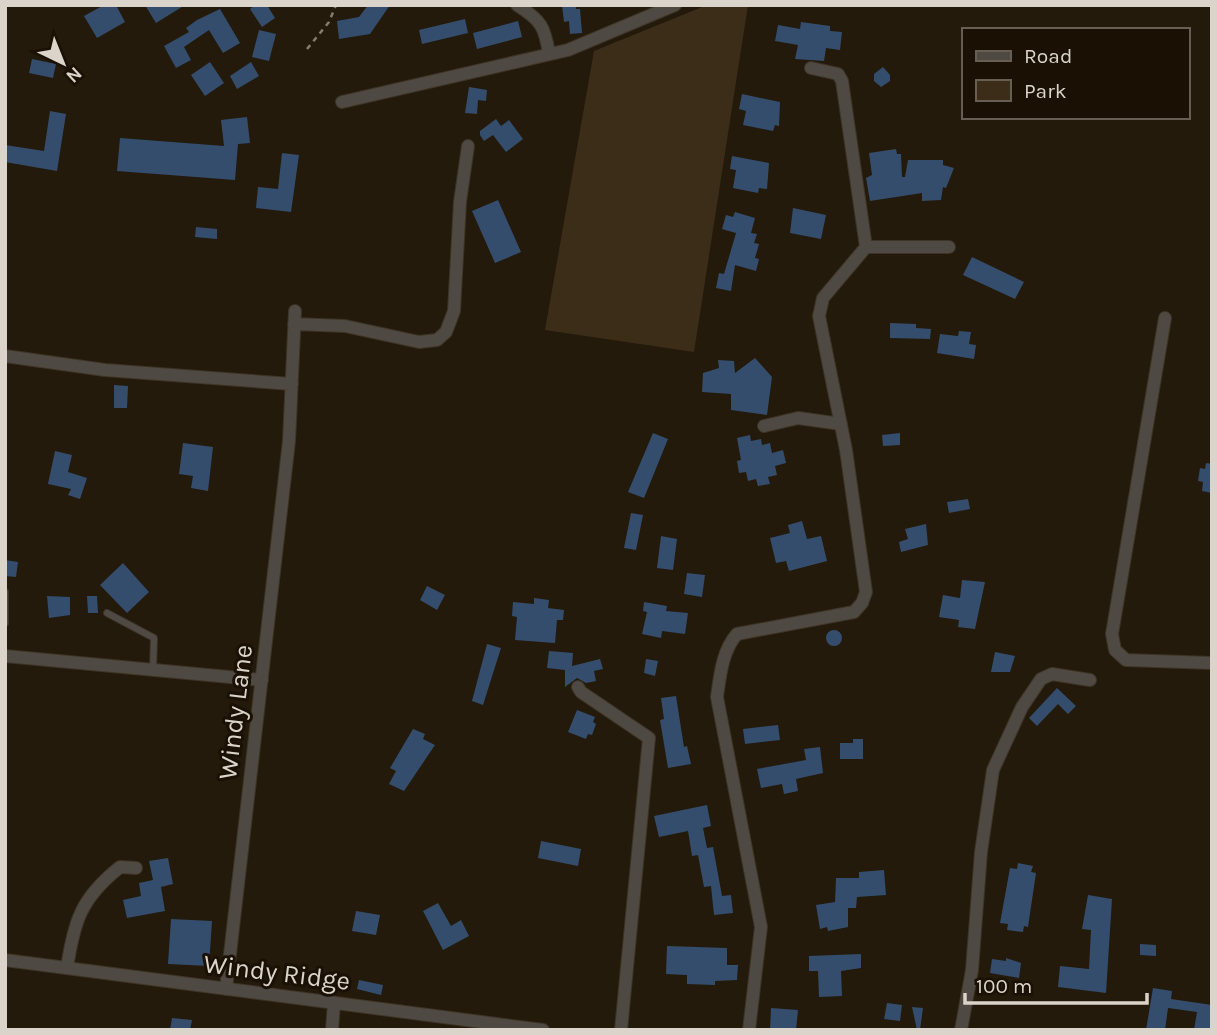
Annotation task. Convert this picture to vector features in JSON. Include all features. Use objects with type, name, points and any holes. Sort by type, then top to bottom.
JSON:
[{"type":"street","points":[[517,5],[546,30],[549,54]]},
{"type":"street","points":[[342,102],[568,50],[675,5]]},
{"type":"street","points":[[749,1030],[761,927],[718,697],[720,675],[730,642],[737,634],[854,612],[862,603],[866,592],[841,424],[819,316],[823,298],[866,247],[842,80],[838,74],[811,68]]},
{"type":"street","name":"Windy Lane","points":[[226,989],[289,441],[295,318],[419,341],[438,340],[446,332],[454,311],[460,202],[468,146]]},
{"type":"street","points":[[866,247],[949,247]]},
{"type":"street","points":[[1165,318],[1112,634],[1115,650],[1126,660],[1212,663]]},
{"type":"street","points":[[5,356],[105,370],[292,384]]},
{"type":"street","points":[[764,426],[798,418],[841,424]]},
{"type":"street","points":[[5,656],[262,680]]},
{"type":"street","points":[[961,1030],[972,970],[981,852],[993,770],[1022,707],[1041,680],[1052,674],[1090,680]]},
{"type":"street","points":[[578,687],[649,737],[621,1030]]},
{"type":"street","points":[[67,968],[73,926],[80,909],[120,867],[136,868]]},
{"type":"street","name":"Windy Ridge","points":[[5,960],[424,1014],[480,1026],[543,1030]]},
{"type":"street","points":[[332,1030],[334,1003]]},
{"type":"street","points":[[423,1030],[424,1014]]},
{"type":"lane","points":[[5,592],[8,598],[5,623]]},
{"type":"lane","points":[[107,613],[151,635],[153,670]]},
{"type":"path","points":[[307,49],[329,22],[336,5]]},
{"type":"green space","points":[[707,5],[748,5],[694,352],[545,330],[594,51]]},
{"type":"building","points":[[104,5],[116,5],[125,22],[97,38],[84,16]]},
{"type":"building","points":[[145,5],[185,5],[156,23]]},
{"type":"building","points":[[255,5],[267,5],[275,18],[262,27],[250,9]]},
{"type":"building","points":[[368,5],[390,5],[370,34],[339,39],[337,21],[359,17]]},
{"type":"building","points":[[562,5],[576,5],[576,9],[580,9],[582,33],[570,34],[569,21],[564,22]]},
{"type":"building","points":[[220,9],[240,43],[223,53],[209,30],[184,47],[191,60],[176,68],[164,46],[189,32],[186,28],[197,20]]},
{"type":"building","points":[[465,19],[468,33],[422,44],[419,30]]},
{"type":"building","points":[[518,21],[522,37],[477,49],[473,33]]},
{"type":"building","points":[[801,22],[830,26],[830,31],[842,32],[840,50],[826,48],[824,61],[795,59],[798,45],[775,41],[778,25],[800,29]]},
{"type":"building","points":[[259,30],[276,34],[269,61],[252,57]]},
{"type":"building","points":[[32,59],[56,64],[53,78],[29,73]]},
{"type":"building","points":[[210,62],[224,83],[205,96],[191,75]]},
{"type":"building","points":[[251,62],[259,76],[237,89],[230,76]]},
{"type":"building","points":[[883,67],[890,75],[890,81],[881,87],[874,81],[874,74]]},
{"type":"building","points":[[469,87],[487,90],[486,101],[478,100],[477,114],[465,113]]},
{"type":"building","points":[[742,94],[780,102],[779,126],[775,125],[773,131],[743,125],[746,111],[739,109]]},
{"type":"building","points":[[50,111],[66,114],[57,171],[5,162],[5,145],[44,151]]},
{"type":"building","points":[[247,117],[250,143],[238,144],[235,180],[117,171],[120,138],[224,146],[221,120]]},
{"type":"building","points":[[496,119],[501,126],[509,120],[523,139],[506,152],[493,135],[484,141],[480,135],[480,131]]},
{"type":"building","points":[[896,149],[897,154],[901,154],[902,177],[905,177],[908,160],[943,160],[943,165],[954,168],[946,188],[943,187],[941,200],[922,201],[922,193],[870,201],[866,178],[872,175],[869,153]]},
{"type":"building","points":[[282,153],[299,155],[291,212],[256,208],[258,187],[278,189]]},
{"type":"building","points":[[732,156],[769,163],[767,189],[759,188],[758,193],[733,188],[736,170],[730,169]]},
{"type":"building","points":[[498,200],[521,252],[495,263],[472,211]]},
{"type":"building","points":[[793,208],[826,215],[821,239],[790,233]]},
{"type":"building","points":[[735,212],[755,218],[751,233],[757,234],[754,243],[759,244],[755,258],[759,259],[756,271],[735,265],[731,291],[716,288],[719,273],[724,274],[736,233],[722,229],[726,215],[733,217]]},
{"type":"building","points":[[196,227],[217,229],[217,239],[195,237]]},
{"type":"building","points":[[972,257],[1024,282],[1015,299],[963,275]]},
{"type":"building","points":[[890,323],[916,324],[916,328],[931,329],[930,339],[890,338]]},
{"type":"building","points":[[959,331],[971,332],[969,344],[976,345],[974,359],[937,353],[940,334],[958,336]]},
{"type":"building","points":[[755,358],[772,377],[767,415],[731,410],[731,394],[702,392],[703,373],[719,368],[718,360],[734,361],[735,373]]},
{"type":"building","points":[[114,385],[128,386],[127,408],[114,408]]},
{"type":"building","points":[[653,433],[668,439],[644,498],[628,492]]},
{"type":"building","points":[[900,433],[900,445],[883,446],[882,435]]},
{"type":"building","points":[[750,435],[751,441],[761,439],[762,445],[770,443],[772,453],[783,450],[786,463],[775,466],[777,475],[768,477],[770,484],[758,486],[756,479],[748,481],[746,472],[739,473],[737,461],[741,460],[737,438]]},
{"type":"building","points":[[183,443],[213,447],[208,491],[191,488],[193,476],[179,474]]},
{"type":"building","points":[[55,451],[72,455],[68,472],[87,478],[80,499],[68,495],[71,489],[48,484]]},
{"type":"building","points":[[1206,463],[1212,464],[1212,493],[1202,491],[1203,482],[1198,481],[1200,468],[1205,469]]},
{"type":"building","points":[[968,499],[970,509],[949,513],[947,502]]},
{"type":"building","points":[[631,513],[643,515],[636,550],[624,548]]},
{"type":"building","points":[[802,521],[807,539],[821,536],[827,561],[789,571],[786,561],[776,563],[770,538],[790,533],[788,525]]},
{"type":"building","points":[[926,524],[928,545],[901,552],[899,542],[908,539],[905,529]]},
{"type":"building","points":[[661,536],[677,539],[673,570],[657,568]]},
{"type":"building","points":[[5,560],[18,562],[16,577],[5,576]]},
{"type":"building","points":[[123,563],[149,592],[127,613],[100,585]]},
{"type":"building","points":[[687,573],[705,575],[702,597],[684,594]]},
{"type":"building","points":[[962,580],[985,582],[975,629],[958,627],[959,620],[939,617],[943,595],[960,598]]},
{"type":"building","points":[[427,586],[445,595],[437,610],[420,600]]},
{"type":"building","points":[[47,596],[70,597],[70,615],[49,618]]},
{"type":"building","points":[[87,596],[97,596],[98,613],[88,613]]},
{"type":"building","points":[[534,598],[549,600],[548,608],[564,610],[563,620],[557,620],[555,643],[515,640],[517,617],[512,616],[513,602],[534,604]]},
{"type":"building","points":[[644,602],[667,606],[666,611],[688,613],[685,634],[662,631],[661,638],[642,634],[647,612],[643,611]]},
{"type":"building","points":[[831,630],[837,630],[842,638],[840,644],[831,646],[826,641],[826,635]]},
{"type":"building","points":[[487,644],[501,648],[483,705],[472,701]]},
{"type":"building","points":[[549,651],[573,653],[572,666],[600,659],[603,669],[594,671],[596,681],[586,683],[577,678],[565,687],[565,670],[547,668]]},
{"type":"building","points":[[995,652],[1015,656],[1010,672],[991,672]]},
{"type":"building","points":[[646,659],[658,661],[655,676],[644,673]]},
{"type":"building","points":[[1057,688],[1076,706],[1068,714],[1058,704],[1037,726],[1029,718]]},
{"type":"building","points":[[676,696],[684,747],[687,746],[691,764],[668,768],[660,720],[664,719],[661,698]]},
{"type":"building","points":[[577,710],[595,717],[593,722],[596,724],[592,735],[588,734],[586,739],[568,732]]},
{"type":"building","points":[[778,725],[780,740],[745,744],[743,729]]},
{"type":"building","points":[[413,729],[425,734],[423,739],[435,745],[404,791],[389,784],[396,771],[390,768]]},
{"type":"building","points":[[853,739],[863,739],[863,759],[840,759],[840,743],[853,743]]},
{"type":"building","points":[[820,747],[823,773],[796,779],[798,791],[784,794],[782,784],[761,788],[757,769],[806,760],[804,749]]},
{"type":"building","points":[[707,805],[711,826],[703,828],[707,848],[713,847],[722,896],[731,895],[733,913],[714,915],[711,886],[704,887],[698,855],[692,856],[688,831],[659,837],[654,816]]},
{"type":"building","points":[[541,841],[581,849],[578,866],[538,858]]},
{"type":"building","points":[[168,858],[173,884],[161,887],[165,911],[127,918],[123,900],[141,896],[139,883],[153,880],[149,861]]},
{"type":"building","points":[[1018,863],[1033,866],[1031,872],[1036,873],[1028,927],[1024,926],[1023,932],[1007,930],[1008,924],[1000,923],[1010,868],[1017,869]]},
{"type":"building","points":[[884,870],[886,895],[857,897],[856,908],[848,908],[848,927],[828,931],[827,927],[820,929],[816,905],[835,902],[836,878],[859,878],[859,872]]},
{"type":"building","points":[[1088,895],[1112,899],[1106,993],[1058,987],[1060,966],[1089,969],[1091,930],[1082,929]]},
{"type":"building","points":[[438,903],[451,926],[461,920],[469,936],[443,950],[423,911]]},
{"type":"building","points":[[356,911],[380,915],[376,935],[352,931]]},
{"type":"building","points":[[171,919],[212,921],[209,966],[168,964]]},
{"type":"building","points":[[1140,944],[1156,945],[1156,956],[1140,955]]},
{"type":"building","points":[[667,946],[727,948],[727,965],[738,965],[737,980],[715,981],[715,985],[687,984],[687,975],[666,974]]},
{"type":"building","points":[[861,954],[861,968],[841,971],[842,996],[819,997],[818,971],[809,971],[809,956]]},
{"type":"building","points":[[1006,958],[1021,963],[1019,978],[990,973],[992,959],[1006,961]]},
{"type":"building","points":[[359,980],[383,985],[381,995],[357,989]]},
{"type":"building","points":[[1153,988],[1172,991],[1171,999],[1212,1005],[1212,1030],[1194,1030],[1197,1012],[1168,1008],[1165,1030],[1146,1030]]},
{"type":"building","points":[[887,1003],[902,1005],[900,1021],[884,1019]]},
{"type":"building","points":[[912,1007],[923,1008],[920,1030],[917,1030]]},
{"type":"building","points":[[771,1008],[798,1010],[796,1030],[770,1030]]},
{"type":"building","points":[[172,1018],[192,1020],[190,1030],[170,1030]]}]
